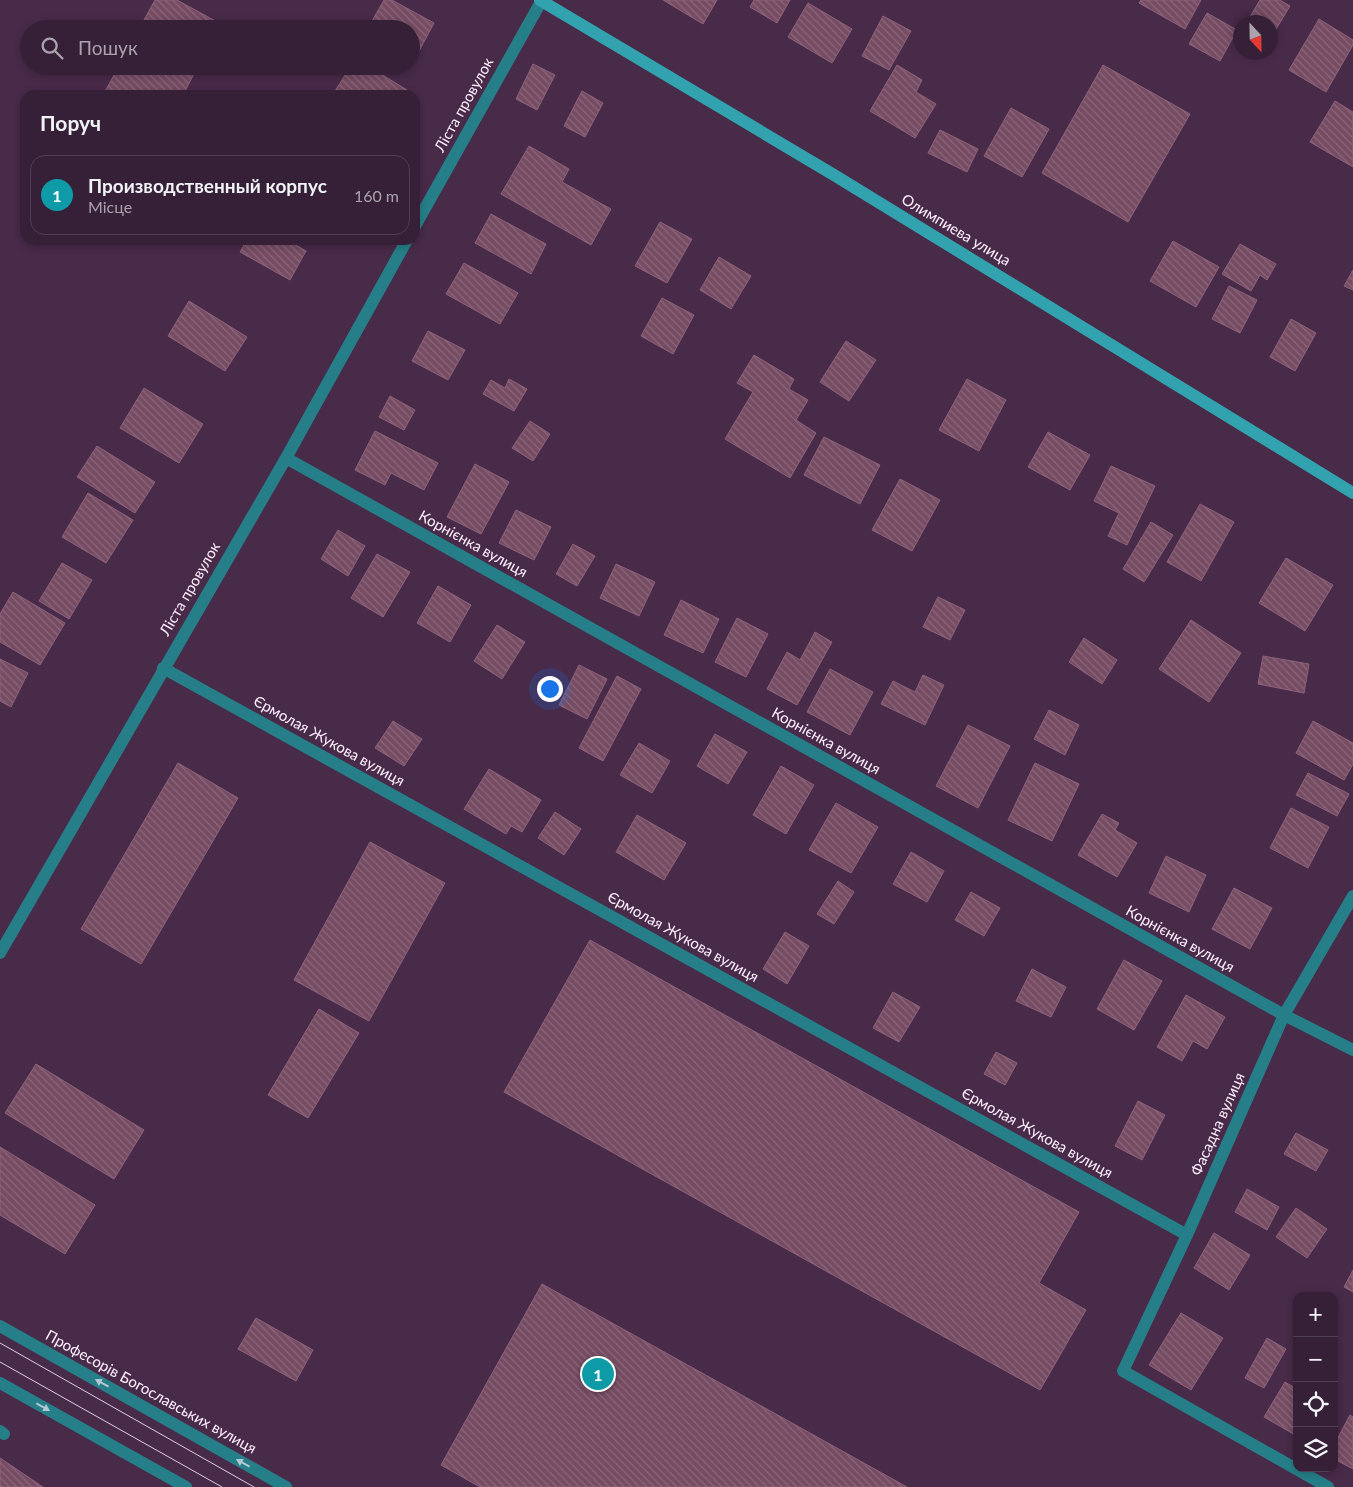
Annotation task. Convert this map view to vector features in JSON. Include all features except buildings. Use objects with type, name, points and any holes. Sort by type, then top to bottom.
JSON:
[{"type":"main road","name":"Олимпиева улица","points":[[541,0],[834,175],[1353,492]]},
{"type":"street","name":"Ліста провулок","points":[[420,217],[541,0]]},
{"type":"street","name":"Ліста провулок","points":[[0,953],[286,458],[404,245]]},
{"type":"street","name":"Корнієнка вулиця","points":[[286,458],[1284,1016],[1353,1050]]},
{"type":"street","name":"Єрмолая Жукова вулиця","points":[[163,668],[1187,1235]]},
{"type":"street","name":"Фасадна вулиця","points":[[1328,1487],[1123,1370],[1187,1235],[1284,1016],[1353,896]]},
{"type":"street","name":"Професорів Богославських вулиця","points":[[0,1326],[286,1487]]},
{"type":"street","points":[[0,1383],[186,1487]]},
{"type":"tram line","points":[[0,1343],[254,1487]]},
{"type":"tram line","points":[[0,1362],[222,1487]]},
{"type":"place","name":"Производственный корпус","points":[[598,1374]]}]
